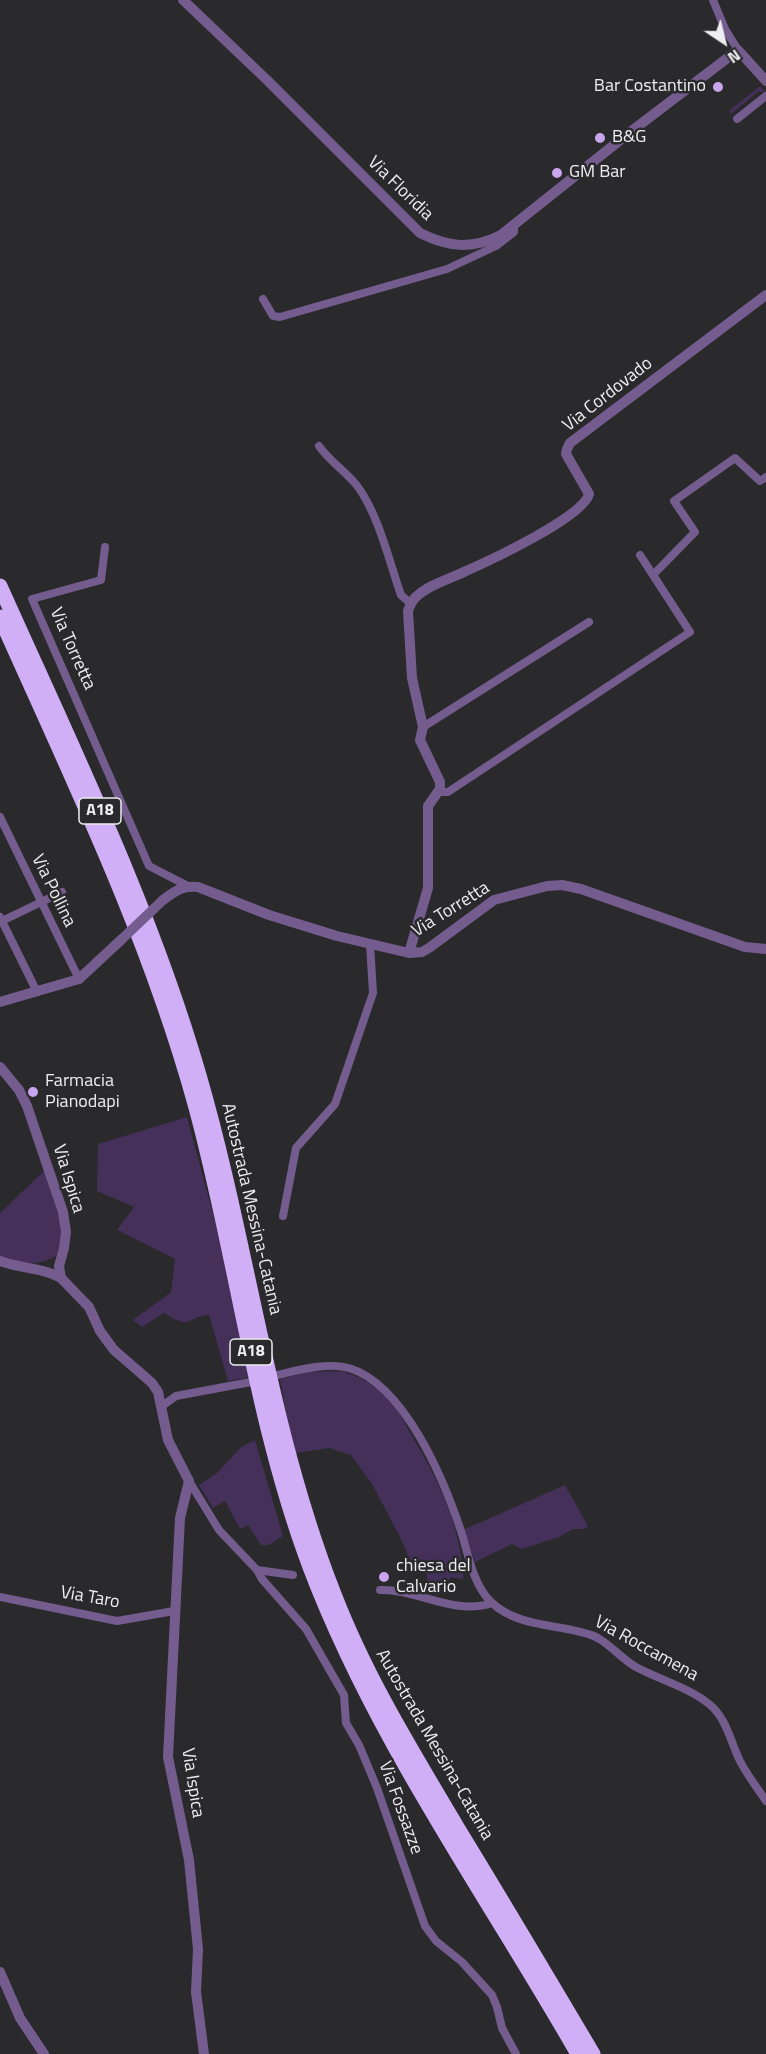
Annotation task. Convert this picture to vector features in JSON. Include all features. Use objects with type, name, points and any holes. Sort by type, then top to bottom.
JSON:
[{"type":"highway","name":"Autostrada Messina-Catania","points":[[0,586],[128,873],[157,946],[175,1000],[207,1103],[292,1473],[334,1596],[366,1667],[398,1729],[593,2054]]},
{"type":"highway","name":"Autostrada Messina-Catania","points":[[0,617],[116,878],[161,994],[195,1105],[281,1477],[297,1530],[324,1601],[355,1671],[388,1735],[578,2054]]},
{"type":"street","name":"Via Floridia","points":[[183,0],[267,80],[420,233],[435,241],[450,244],[480,245],[501,235],[738,50]]},
{"type":"street","points":[[713,0],[725,30],[738,50],[761,68],[766,81]]},
{"type":"street","points":[[737,119],[766,96]]},
{"type":"street","points":[[263,299],[273,316],[280,317],[425,275],[466,261],[496,246],[514,232],[514,226]]},
{"type":"street","name":"Via Cordovado","points":[[410,603],[424,590],[470,570],[555,526],[583,506],[589,494],[566,454],[570,443],[766,295]]},
{"type":"street","points":[[319,446],[333,463],[357,485],[367,502],[401,595],[410,603],[408,611],[412,678],[423,727],[420,741],[440,782],[440,789],[428,806],[428,888],[409,952]]},
{"type":"street","points":[[653,575],[695,532],[674,501],[735,458],[760,482],[766,477]]},
{"type":"street","name":"Via Torretta","points":[[105,547],[101,580],[32,598],[149,866],[188,886],[269,915],[337,936],[409,952],[422,952],[429,948],[494,900],[547,886],[562,885],[581,889],[745,947],[766,949]]},
{"type":"street","points":[[437,792],[448,792],[690,632],[640,555]]},
{"type":"street","points":[[423,727],[588,622]]},
{"type":"street","name":"Via Pollina","points":[[0,817],[79,979]]},
{"type":"street","points":[[0,1002],[79,979],[163,900],[175,890],[188,886]]},
{"type":"street","points":[[37,992],[1,920],[62,892]]},
{"type":"street","points":[[283,1216],[296,1148],[335,1104],[373,993],[370,944]]},
{"type":"street","name":"Via Ispica","points":[[0,1067],[19,1090],[27,1106],[63,1212],[66,1232],[59,1262],[61,1278],[89,1307],[100,1331],[114,1350],[152,1383],[158,1392],[162,1406],[168,1440],[189,1481],[219,1530],[257,1570]]},
{"type":"street","points":[[0,1261],[51,1272],[61,1278]]},
{"type":"street","points":[[27,1268],[59,1262]]},
{"type":"street","points":[[42,1270],[59,1262]]},
{"type":"street","points":[[277,1375],[323,1366],[348,1368],[376,1382],[390,1395],[401,1408],[434,1463],[450,1498],[479,1583],[492,1603],[476,1606],[458,1605],[395,1590],[380,1590]]},
{"type":"street","points":[[158,1392],[176,1396],[251,1382]]},
{"type":"street","points":[[162,1406],[176,1396]]},
{"type":"street","name":"Via Ispica","points":[[189,1481],[180,1518],[168,1757],[189,1860],[198,1949],[196,1992],[204,2054]]},
{"type":"street","points":[[257,1570],[293,1575]]},
{"type":"street","name":"Via Fossazze","points":[[257,1570],[306,1629],[344,1695],[346,1723],[359,1744],[377,1788],[425,1926],[436,1941],[462,1962],[492,1995],[501,2028],[516,2054]]},
{"type":"street","name":"Via Taro","points":[[0,1597],[117,1621],[174,1611]]},
{"type":"street","name":"Via Roccamena","points":[[492,1603],[531,1623],[592,1634],[635,1667],[682,1688],[709,1704],[720,1714],[742,1764],[766,1801]]},
{"type":"street","points":[[0,1972],[20,2018],[44,2054]]},
{"type":"shaded area","points":[[760,86],[766,93],[759,91],[731,114],[729,111]]},
{"type":"shaded area","points":[[187,1117],[232,1285],[251,1377],[228,1381],[209,1315],[184,1322],[164,1313],[142,1327],[133,1320],[171,1292],[175,1259],[117,1230],[134,1207],[97,1191],[98,1144]]},
{"type":"shaded area","points":[[46,1169],[58,1206],[63,1237],[56,1256],[35,1263],[0,1258],[0,1213]]},
{"type":"shaded area","points":[[341,1371],[360,1378],[378,1389],[391,1401],[399,1413],[447,1503],[457,1535],[463,1565],[463,1579],[451,1577],[442,1585],[428,1583],[426,1570],[412,1565],[372,1484],[351,1455],[329,1448],[296,1453],[280,1379],[308,1372]]},
{"type":"shaded area","points":[[255,1440],[283,1536],[269,1545],[261,1545],[248,1525],[240,1529],[225,1501],[213,1508],[199,1485],[216,1474],[241,1447]]},
{"type":"shaded area","points":[[565,1485],[588,1526],[585,1529],[573,1529],[559,1537],[522,1549],[512,1544],[475,1562],[463,1530]]},
{"type":"place","name":"Bar Costantino","points":[[718,87]]},
{"type":"place","name":"B&G","points":[[600,138]]},
{"type":"place","name":"GM Bar","points":[[557,173]]},
{"type":"place","name":"Farmacia Pianodapi","points":[[33,1092]]},
{"type":"place","name":"chiesa del Calvario","points":[[384,1577]]}]
